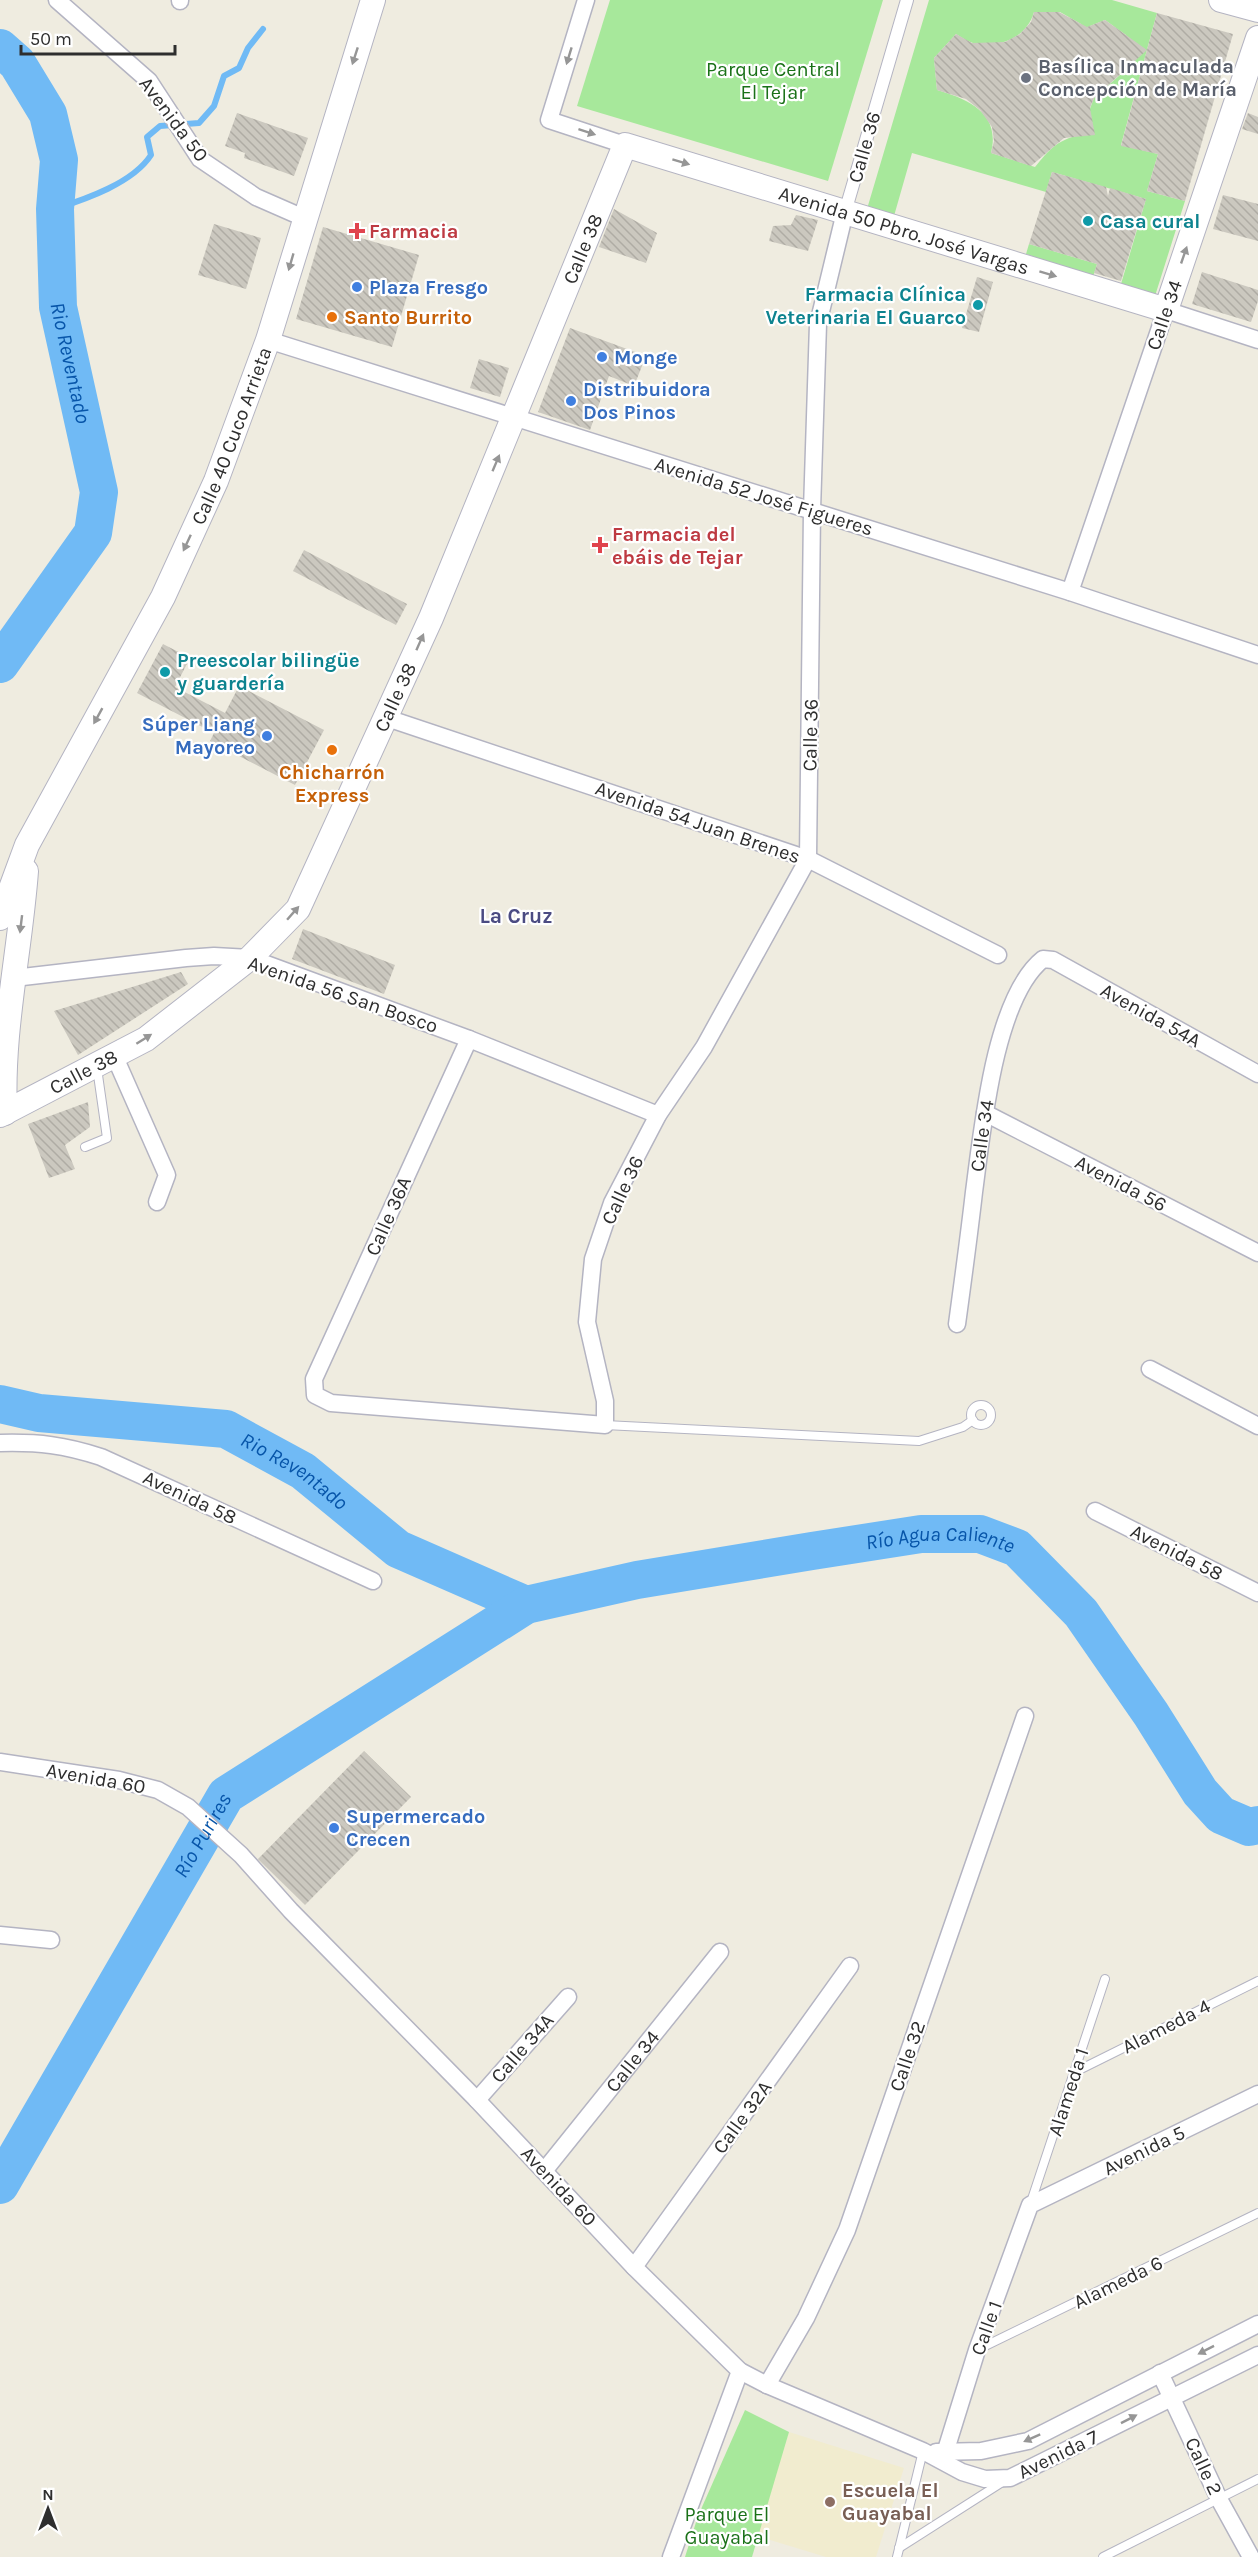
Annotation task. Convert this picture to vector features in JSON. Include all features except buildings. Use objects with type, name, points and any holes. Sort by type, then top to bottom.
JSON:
[{"type":"main road","name":"Calle 40 Cuco Arrieta","points":[[0,918],[27,845],[163,597],[216,481],[268,340],[373,0]]},
{"type":"main road","points":[[1221,0],[1258,10]]},
{"type":"main road","name":"Calle 34","points":[[1166,310],[1258,38]]},
{"type":"main road","name":"Avenida 50 Pbro. José Vargas","points":[[625,145],[1166,310]]},
{"type":"main road","name":"Calle 38","points":[[3,1114],[146,1039],[250,958],[298,909],[387,718],[514,419],[625,145]]},
{"type":"main road","points":[[3,1114],[3,1074],[23,904],[27,845]]},
{"type":"street","name":"Avenida 50","points":[[57,0],[149,81],[200,159],[256,197],[304,218]]},
{"type":"street","name":"Avenida 50 Pbro. José Vargas","points":[[586,0],[549,120],[625,145]]},
{"type":"street","name":"Calle 36","points":[[605,1425],[605,1401],[587,1322],[593,1259],[612,1203],[658,1114],[704,1047],[808,859],[812,510],[818,324],[845,212],[907,0]]},
{"type":"street","name":"Avenida 50 Pbro. José Vargas","points":[[1166,310],[1258,340]]},
{"type":"street","name":"Calle 34","points":[[1070,592],[1166,310]]},
{"type":"street","name":"Avenida 52 José Figueres","points":[[268,340],[1070,592],[1258,655]]},
{"type":"street","name":"Avenida 54 Juan Brenes","points":[[387,718],[808,859],[998,955]]},
{"type":"street","name":"Avenida 56 San Bosco","points":[[14,978],[186,958],[214,956],[250,958],[469,1039],[658,1114]]},
{"type":"street","name":"Calle 34","points":[[957,1324],[985,1113],[998,1044],[1015,1001],[1035,965],[1043,959]]},
{"type":"street","name":"Avenida 54A","points":[[1043,959],[1053,960],[1258,1074]]},
{"type":"street","name":"Calle 36A","points":[[469,1039],[314,1379],[315,1395],[331,1403],[605,1425]]},
{"type":"street","points":[[105,1060],[167,1175],[157,1202]]},
{"type":"street","name":"Avenida 56","points":[[985,1113],[1258,1253]]},
{"type":"street","points":[[1150,1369],[1258,1426]]},
{"type":"street","name":"Avenida 58","points":[[0,1443],[29,1442],[67,1446],[101,1456],[373,1581]]},
{"type":"street","name":"Avenida 58","points":[[1095,1511],[1258,1593]]},
{"type":"street","name":"Calle 32","points":[[767,2385],[806,2318],[847,2230],[1024,1716]]},
{"type":"street","name":"Avenida 60","points":[[0,1762],[119,1780],[158,1790],[188,1807],[241,1855],[291,1911],[477,2100],[634,2267],[740,2371],[767,2385],[923,2451]]},
{"type":"street","points":[[0,1935],[51,1940]]},
{"type":"street","name":"Calle 34","points":[[544,2171],[720,1952]]},
{"type":"street","name":"Calle 32A","points":[[634,2267],[850,1966]]},
{"type":"street","name":"Calle 34A","points":[[477,2100],[568,1997]]},
{"type":"street","name":"Avenida 5","points":[[1030,2205],[1258,2094]]},
{"type":"street","name":"Calle 1","points":[[945,2453],[977,2350],[1030,2205]]},
{"type":"street","name":"Avenida 7","points":[[923,2451],[945,2453],[997,2449],[1028,2441],[1258,2324]]},
{"type":"street","name":"Avenida 7","points":[[923,2451],[962,2472],[985,2478],[1010,2478],[1258,2355]]},
{"type":"street","points":[[671,2557],[740,2371]]},
{"type":"street","name":"Calle 2","points":[[1160,2373],[1219,2499],[1251,2557]]},
{"type":"lane","points":[[85,1147],[107,1138],[105,1060]]},
{"type":"lane","points":[[605,1425],[919,1441],[963,1427],[973,1420]]},
{"type":"lane","name":"Alameda 1","points":[[1030,2205],[1105,1979]]},
{"type":"lane","name":"Alameda 4","points":[[1075,2072],[1258,1981]]},
{"type":"lane","name":"Alameda 6","points":[[977,2350],[1258,2213]]},
{"type":"lane","points":[[898,2553],[923,2451]]},
{"type":"lane","points":[[898,2553],[1010,2478]]},
{"type":"lane","points":[[1103,2557],[1258,2479]]},
{"type":"shaded area","name":"Escuela El Guayabal","points":[[789,2432],[904,2468],[876,2557],[826,2557],[757,2536]]},
{"type":"green space","name":"Parque Central El Tejar","points":[[610,0],[883,0],[828,181],[577,106]]},
{"type":"green space","points":[[929,0],[1112,0],[1157,13],[1121,145],[1158,154],[1147,191],[1185,201],[1155,296],[1121,284],[1146,199],[1052,172],[1046,192],[912,153],[894,216],[867,209]],"holes":[[[1034,12],[1060,12],[1081,24],[1080,30],[1105,20],[1126,35],[1130,66],[1094,98],[1080,135],[1054,146],[1035,167],[991,153],[993,139],[986,118],[970,103],[937,90],[934,58],[956,34],[973,43],[1001,43],[1010,40],[1025,29]]]},
{"type":"green space","points":[[1029,244],[1097,264],[1093,277],[1026,254]]},
{"type":"green space","name":"Parque El Guayabal","points":[[745,2410],[789,2432],[752,2557],[685,2557],[698,2516]]},
{"type":"waterway","points":[[55,209],[108,189],[133,174],[151,155],[147,137],[160,126],[199,123],[214,106],[224,76],[239,68],[248,48],[263,29]]},
{"type":"waterway","name":"Rio Reventado","points":[[0,48],[17,63],[48,114],[59,160],[55,209],[58,307],[99,492],[93,533],[0,664]]},
{"type":"waterway","name":"Rio Reventado","points":[[0,1404],[39,1413],[226,1429],[303,1471],[398,1549],[526,1605]]},
{"type":"waterway","name":"Río Agua Caliente","points":[[0,2185],[226,1795],[526,1605],[637,1580],[812,1551],[921,1534],[980,1534],[1017,1548],[1081,1613],[1151,1714],[1200,1792],[1221,1815],[1249,1827],[1258,1825]]},
{"type":"place","name":"Basílica Inmaculada Concepción de María","points":[[1026,78]]},
{"type":"place","name":"Casa cural","points":[[1088,221]]},
{"type":"place","name":"Farmacia","points":[[357,231]]},
{"type":"place","name":"Plaza Fresgo","points":[[357,287]]},
{"type":"place","name":"Farmacia Clínica Veterinaria El Guarco","points":[[978,305]]},
{"type":"place","name":"Santo Burrito","points":[[332,317]]},
{"type":"place","name":"Monge","points":[[602,357]]},
{"type":"place","name":"Distribuidora Dos Pinos","points":[[571,401]]},
{"type":"place","name":"Farmacia del ebáis de Tejar","points":[[600,545]]},
{"type":"place","name":"Preescolar bilingüe y guardería","points":[[165,672]]},
{"type":"place","name":"Súper Liang Mayoreo","points":[[267,736]]},
{"type":"place","name":"Chicharrón Express","points":[[332,750]]},
{"type":"place","name":"Supermercado Crecen","points":[[334,1828]]},
{"type":"place","name":"Escuela El Guayabal","points":[[830,2502]]},
{"type":"district","name":"La Cruz","points":[[516,916]]},
{"type":"water label","name":"Río Purires","points":[[204,1838]]}]
